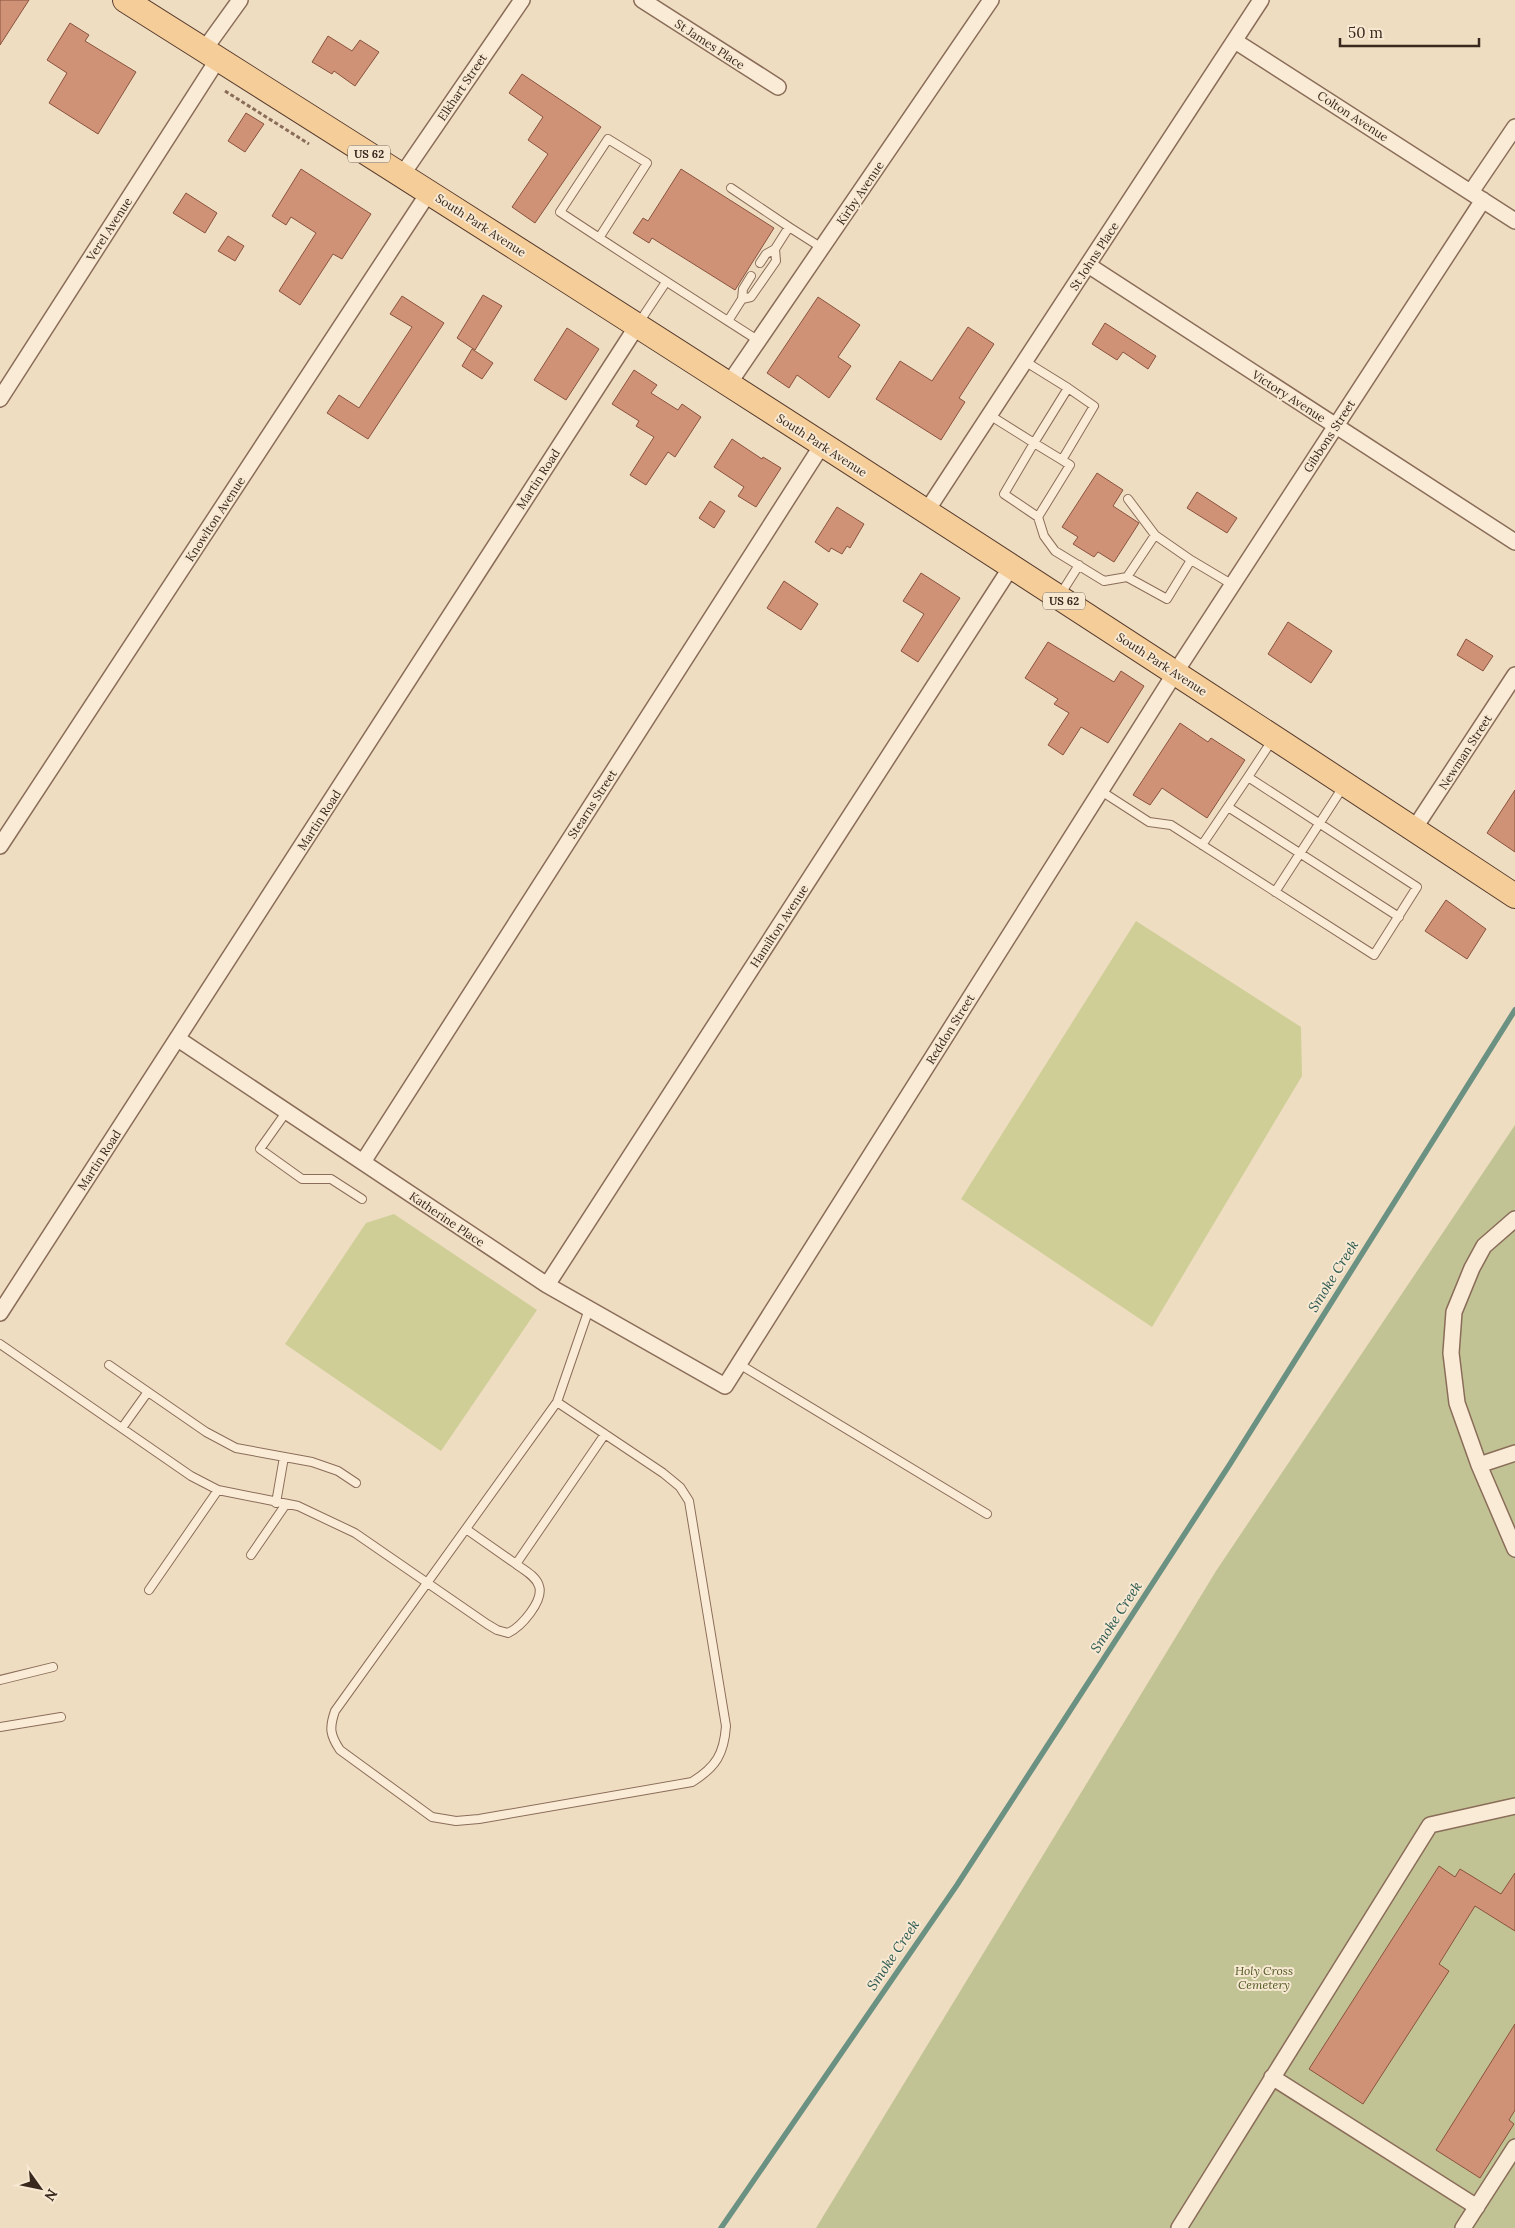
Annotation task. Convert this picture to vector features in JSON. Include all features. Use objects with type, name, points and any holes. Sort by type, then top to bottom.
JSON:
[{"type":"main road","name":"South Park Avenue","points":[[124,0],[430,192],[1274,737],[1515,896]]},
{"type":"street","name":"Verel Avenue","points":[[0,398],[211,54],[240,0]]},
{"type":"street","name":"Elkhart Street","points":[[402,175],[522,0]]},
{"type":"street","name":"St James Place","points":[[642,0],[778,87]]},
{"type":"street","name":"Kirby Avenue","points":[[728,384],[991,0]]},
{"type":"street","name":"St Johns Place","points":[[926,512],[1026,362],[1261,0]]},
{"type":"street","name":"Colton Avenue","points":[[1235,40],[1515,221]]},
{"type":"street","name":"Gibbons Street","points":[[1175,673],[1336,426],[1477,196],[1515,127]]},
{"type":"street","name":"Knowlton Avenue","points":[[0,846],[430,192]]},
{"type":"street","name":"Victory Avenue","points":[[1088,265],[1515,542]]},
{"type":"street","name":"Martin Road","points":[[0,1313],[637,326]]},
{"type":"street","name":"Stearns Street","points":[[363,1162],[822,445]]},
{"type":"street","name":"Hamilton Avenue","points":[[547,1285],[1011,567]]},
{"type":"street","name":"Reddon Street","points":[[725,1386],[1175,673]]},
{"type":"street","name":"Newman Street","points":[[1414,829],[1515,675]]},
{"type":"street","name":"Katherine Place","points":[[178,1039],[547,1285],[725,1386]]},
{"type":"street","points":[[1515,1219],[1484,1246],[1472,1268],[1454,1312],[1451,1353],[1457,1403],[1479,1465],[1515,1549]]},
{"type":"street","points":[[1479,1465],[1515,1453]]},
{"type":"street","points":[[1179,2228],[1430,1825],[1515,1806]]},
{"type":"street","points":[[1272,2077],[1477,2207]]},
{"type":"street","points":[[1463,2228],[1515,2146]]},
{"type":"lane","points":[[599,238],[647,164],[608,139],[560,212],[599,238],[666,282],[759,341]]},
{"type":"lane","points":[[731,188],[822,248]]},
{"type":"lane","points":[[760,264],[766,254],[775,250],[789,227]]},
{"type":"lane","points":[[742,299],[751,297],[776,261],[775,250]]},
{"type":"lane","points":[[728,321],[742,299],[743,289],[751,276]]},
{"type":"lane","points":[[637,326],[666,282]]},
{"type":"lane","points":[[1026,362],[1094,406],[1062,460]]},
{"type":"lane","points":[[1068,388],[1004,494],[1038,517],[1044,536],[1055,551],[1104,581],[1128,577],[1167,600],[1192,560]]},
{"type":"lane","points":[[990,416],[1070,465],[1038,517]]},
{"type":"lane","points":[[1128,500],[1155,535],[1232,585]]},
{"type":"lane","points":[[1128,577],[1155,535]]},
{"type":"lane","points":[[1059,598],[1079,565]]},
{"type":"lane","points":[[1202,845],[1274,737]]},
{"type":"lane","points":[[1101,791],[1149,822],[1172,826],[1374,955],[1418,887],[1248,777]]},
{"type":"lane","points":[[1275,892],[1345,784]]},
{"type":"lane","points":[[1228,807],[1398,917]]},
{"type":"lane","points":[[286,1112],[260,1149],[302,1180],[332,1179],[362,1199]]},
{"type":"lane","points":[[557,1402],[662,1473],[680,1488],[688,1501],[726,1726],[725,1745],[717,1761],[706,1773],[692,1782],[480,1819],[456,1821],[432,1817],[340,1750],[331,1737],[329,1726],[335,1711],[557,1402],[589,1308]]},
{"type":"lane","points":[[0,1344],[191,1476],[218,1490],[298,1506],[355,1533],[497,1630],[508,1633],[516,1630],[539,1596],[539,1586],[533,1577],[466,1529]]},
{"type":"lane","points":[[739,1364],[987,1514]]},
{"type":"lane","points":[[109,1365],[206,1432],[236,1448],[312,1462],[338,1471],[356,1483]]},
{"type":"lane","points":[[122,1428],[147,1393]]},
{"type":"lane","points":[[516,1564],[605,1434]]},
{"type":"lane","points":[[276,1503],[284,1457]]},
{"type":"lane","points":[[149,1590],[218,1490]]},
{"type":"lane","points":[[251,1555],[286,1504]]},
{"type":"lane","points":[[0,1680],[53,1667]]},
{"type":"lane","points":[[0,1728],[61,1717]]},
{"type":"path","points":[[225,91],[308,144]]},
{"type":"green space","points":[[1136,921],[1301,1027],[1302,1076],[1152,1327],[961,1199]]},
{"type":"green space","name":"Holy Cross Cemetery","points":[[1515,1125],[1515,2228],[816,2228],[1216,1571]]},
{"type":"green space","points":[[394,1214],[537,1310],[441,1451],[285,1344],[366,1223]]},
{"type":"building","points":[[0,0],[29,0],[0,45]]},
{"type":"building","points":[[70,23],[89,35],[85,41],[136,72],[98,134],[49,103],[67,73],[47,60]]},
{"type":"building","points":[[328,36],[352,51],[360,40],[379,52],[355,86],[334,71],[332,74],[312,62]]},
{"type":"building","points":[[522,74],[601,127],[535,223],[512,207],[548,154],[528,140],[543,117],[509,93]]},
{"type":"building","points":[[246,113],[264,124],[245,152],[228,141]]},
{"type":"building","points":[[301,169],[371,214],[342,259],[333,254],[300,305],[279,291],[316,233],[291,217],[286,225],[272,216]]},
{"type":"building","points":[[681,169],[774,228],[735,290],[652,238],[649,243],[633,233],[643,218],[648,221]]},
{"type":"building","points":[[186,193],[217,213],[205,233],[173,213]]},
{"type":"building","points":[[228,236],[244,246],[235,261],[218,251]]},
{"type":"building","points":[[483,295],[502,306],[475,350],[457,338]]},
{"type":"building","points":[[402,296],[444,323],[368,439],[327,413],[339,395],[359,408],[412,327],[390,314]]},
{"type":"building","points":[[818,297],[860,325],[838,357],[851,366],[829,398],[797,375],[789,388],[767,373]]},
{"type":"building","points":[[1105,323],[1156,356],[1148,369],[1123,352],[1117,360],[1092,344]]},
{"type":"building","points":[[968,327],[994,344],[959,398],[965,402],[941,440],[876,399],[900,361],[932,381]]},
{"type":"building","points":[[567,328],[599,349],[566,400],[534,380]]},
{"type":"building","points":[[472,349],[493,363],[482,379],[462,366]]},
{"type":"building","points":[[634,370],[657,385],[651,393],[678,410],[682,404],[701,417],[675,457],[668,452],[646,485],[630,475],[654,437],[636,426],[639,421],[612,404]]},
{"type":"building","points":[[732,439],[762,459],[763,457],[781,468],[756,507],[738,496],[744,487],[714,467]]},
{"type":"building","points":[[1097,473],[1123,490],[1113,506],[1139,523],[1114,562],[1098,552],[1094,557],[1073,544],[1078,537],[1062,527]]},
{"type":"building","points":[[1197,492],[1237,518],[1227,533],[1187,508]]},
{"type":"building","points":[[710,501],[725,511],[714,528],[699,518]]},
{"type":"building","points":[[837,507],[864,524],[850,548],[847,546],[842,554],[831,548],[829,552],[815,542]]},
{"type":"building","points":[[921,573],[960,598],[918,662],[901,651],[924,614],[903,601]]},
{"type":"building","points":[[784,581],[818,604],[801,630],[767,608]]},
{"type":"building","points":[[1288,622],[1332,651],[1311,683],[1268,654]]},
{"type":"building","points":[[1466,639],[1493,656],[1483,671],[1457,655]]},
{"type":"building","points":[[1048,642],[1114,682],[1121,671],[1144,686],[1108,743],[1081,727],[1063,755],[1048,745],[1069,713],[1054,704],[1058,699],[1025,678]]},
{"type":"building","points":[[1180,723],[1208,742],[1211,738],[1245,760],[1207,818],[1162,788],[1150,805],[1133,795]]},
{"type":"building","points":[[1515,790],[1515,852],[1487,833]]},
{"type":"building","points":[[1446,900],[1486,929],[1467,959],[1425,931]]},
{"type":"building","points":[[1439,1866],[1455,1877],[1460,1869],[1501,1894],[1515,1873],[1515,1931],[1475,1906],[1439,1964],[1449,1971],[1363,2104],[1309,2069]]},
{"type":"building","points":[[1515,2024],[1515,2110],[1509,2120],[1514,2124],[1480,2178],[1436,2150]]},
{"type":"waterway","name":"Smoke Creek","points":[[721,2228],[957,1885],[1230,1464],[1515,1010]]}]
